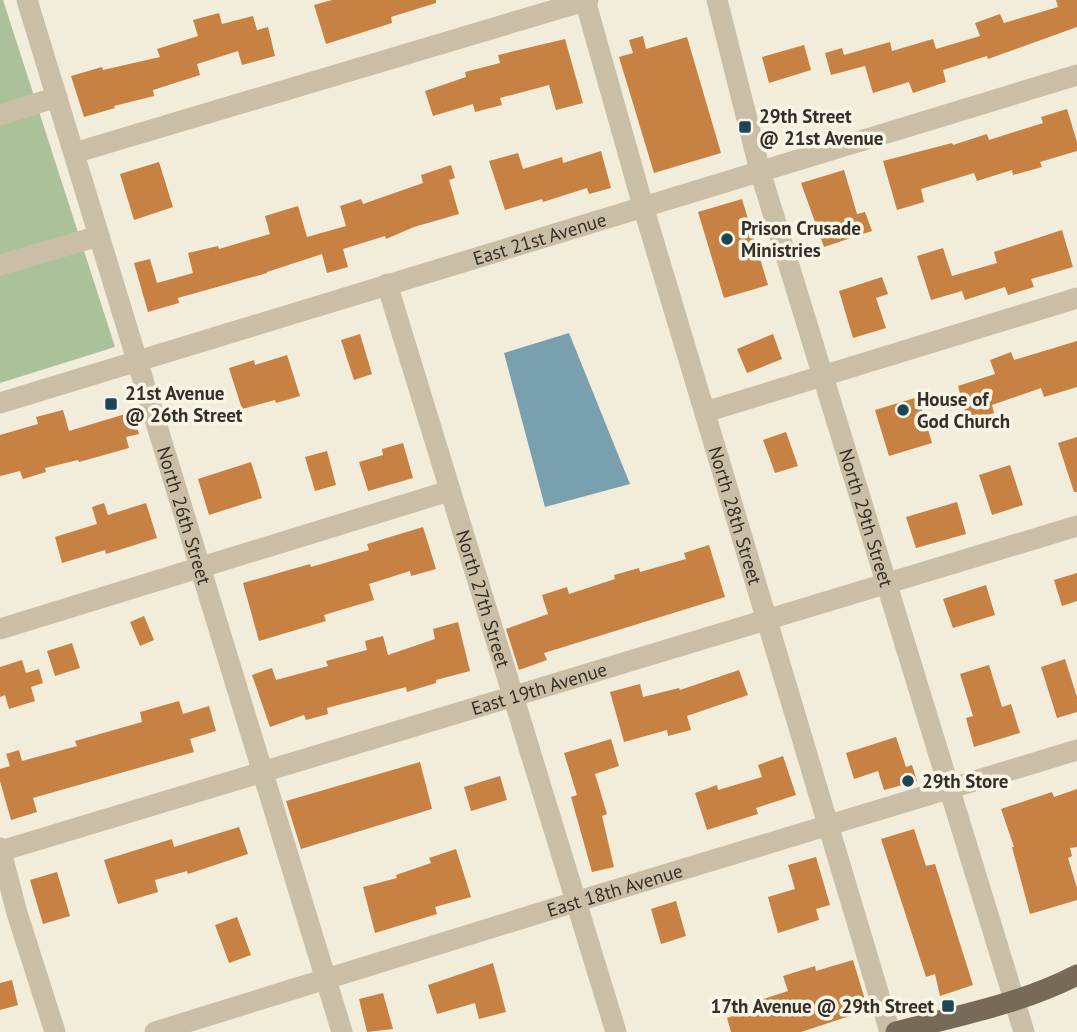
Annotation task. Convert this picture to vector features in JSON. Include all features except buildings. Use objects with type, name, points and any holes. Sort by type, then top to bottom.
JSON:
[{"type":"main road","points":[[896,1032],[1014,1000],[1057,986],[1077,975]]},
{"type":"street","name":"North 26th Street","points":[[26,0],[342,1032]]},
{"type":"street","points":[[75,153],[586,0]]},
{"type":"street","name":"North 28th Street","points":[[586,0],[643,206],[890,1032]]},
{"type":"street","name":"North 29th Street","points":[[717,0],[760,171],[1024,1032]]},
{"type":"street","name":"East 21st Avenue","points":[[0,403],[1077,75]]},
{"type":"street","points":[[0,115],[57,97]]},
{"type":"street","points":[[0,265],[100,236]]},
{"type":"street","name":"North 27th Street","points":[[387,284],[616,1032]]},
{"type":"street","points":[[705,412],[1077,298]]},
{"type":"street","points":[[0,629],[449,491]]},
{"type":"street","name":"East 19th Avenue","points":[[0,849],[1077,526]]},
{"type":"street","name":"East 18th Avenue","points":[[155,1032],[1077,750]]},
{"type":"street","points":[[0,849],[9,916],[55,1032]]},
{"type":"green space","points":[[0,0],[3,0],[115,347],[0,383]]},
{"type":"water","points":[[569,333],[630,484],[545,507],[504,353]]},
{"type":"place","name":"29th Street @ 21st Avenue","points":[[745,127]]},
{"type":"place","name":"Prison Crusade Ministries","points":[[727,239]]},
{"type":"place","name":"21st Avenue @ 26th Street","points":[[111,404]]},
{"type":"place","name":"House of God Church","points":[[903,410]]},
{"type":"place","name":"29th Store","points":[[908,781]]},
{"type":"place","name":"17th Avenue @ 29th Street","points":[[948,1006]]}]
